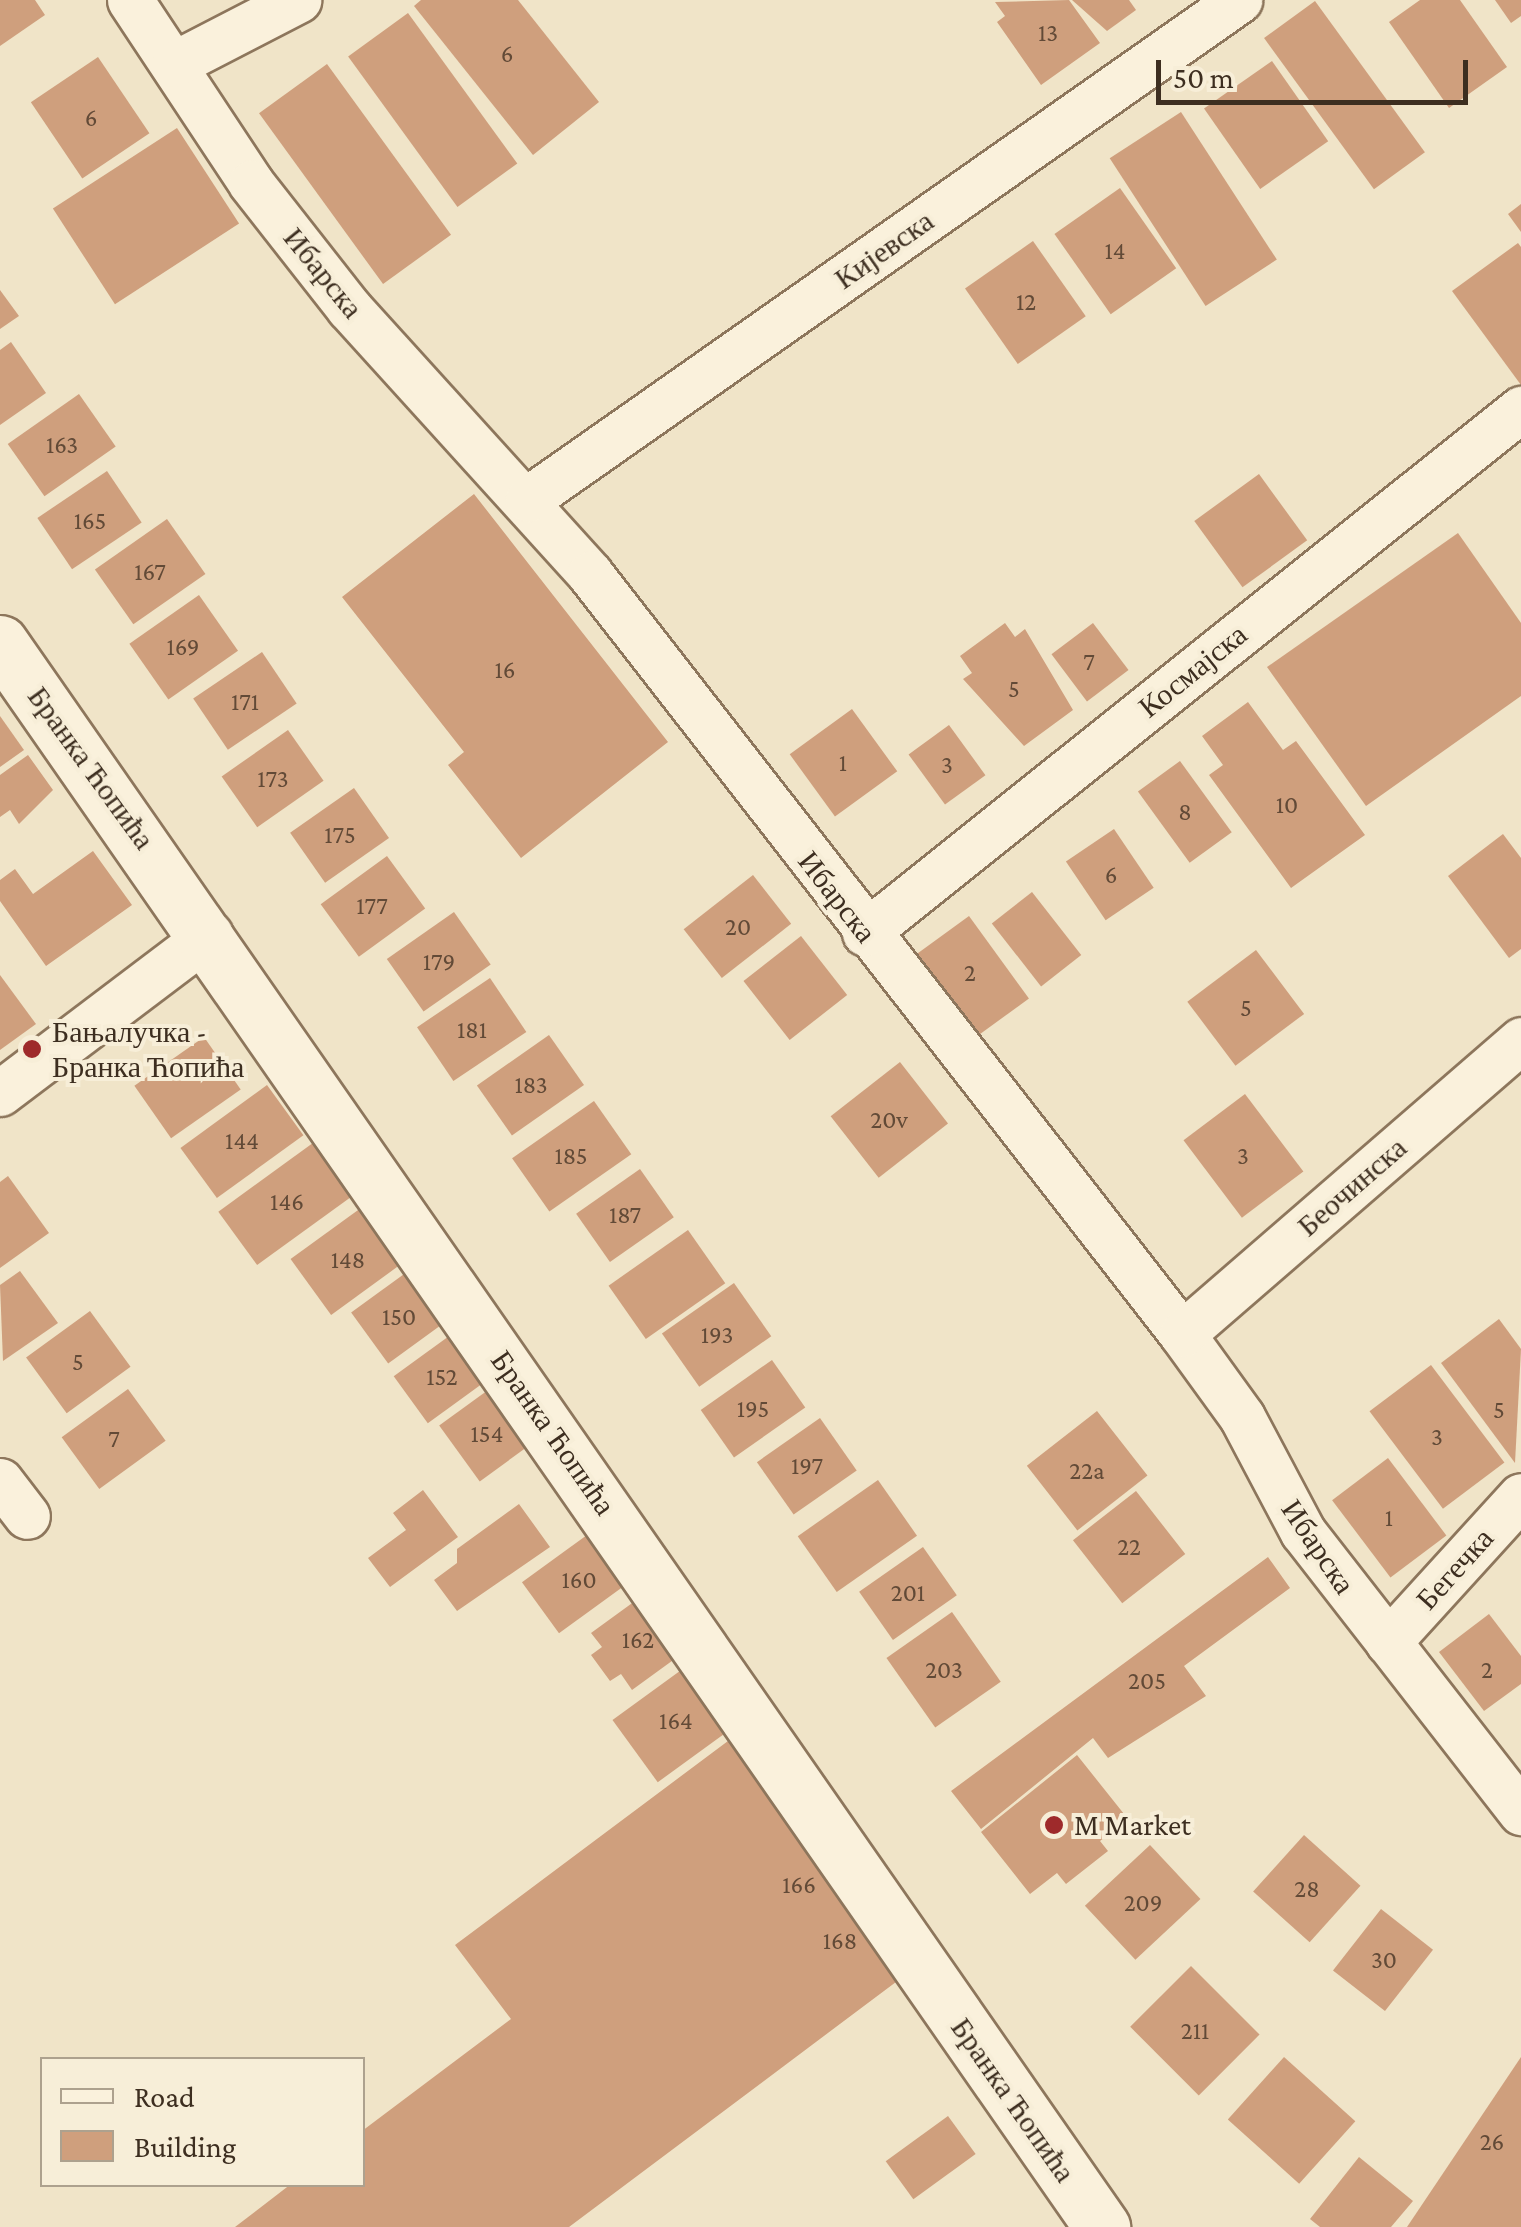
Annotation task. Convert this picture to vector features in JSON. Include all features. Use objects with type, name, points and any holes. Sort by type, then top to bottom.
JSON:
[{"type":"street","name":"Ибарска","points":[[130,0],[251,182],[349,308],[528,500],[1182,1334],[1242,1416],[1302,1532],[1521,1812]]},
{"type":"street","points":[[174,64],[298,0]]},
{"type":"street","name":"Кијевска","points":[[528,500],[1240,0]]},
{"type":"street","name":"Космајска","points":[[864,933],[1521,408]]},
{"type":"street","name":"Бранка Ћопића","points":[[0,642],[210,934],[1102,2227]]},
{"type":"street","points":[[0,1093],[210,934]]},
{"type":"street","name":"Беочинска","points":[[1182,1334],[1521,1040]]},
{"type":"street","name":"Бегечка","points":[[1388,1642],[1521,1496]]},
{"type":"building","points":[[0,0],[35,0],[45,15],[0,46]]},
{"type":"building","points":[[421,0],[518,0],[599,102],[533,155],[414,6]]},
{"type":"building","points":[[1069,0],[1100,43],[1041,85],[997,22],[1005,16],[995,2]]},
{"type":"building","points":[[1072,0],[1129,0],[1136,10],[1107,31]]},
{"type":"building","points":[[1420,0],[1460,0],[1507,67],[1449,108],[1389,22]]},
{"type":"building","points":[[1495,0],[1521,0],[1521,16],[1511,23]]},
{"type":"building","points":[[1315,1],[1425,152],[1374,189],[1264,38]]},
{"type":"building","points":[[408,13],[517,163],[457,207],[348,56]]},
{"type":"building","points":[[98,57],[149,133],[82,179],[31,102]]},
{"type":"building","points":[[1272,61],[1328,141],[1260,189],[1204,109]]},
{"type":"building","points":[[327,64],[451,235],[383,284],[259,113]]},
{"type":"building","points":[[1181,112],[1277,260],[1206,306],[1110,158]]},
{"type":"building","points":[[177,128],[239,224],[115,304],[53,209]]},
{"type":"building","points":[[1120,188],[1176,268],[1111,314],[1054,234]]},
{"type":"building","points":[[1521,204],[1521,232],[1508,214]]},
{"type":"building","points":[[1033,241],[1086,316],[1018,364],[965,289]]},
{"type":"building","points":[[1518,243],[1521,247],[1521,385],[1452,291]]},
{"type":"building","points":[[0,290],[19,316],[0,329]]},
{"type":"building","points":[[11,342],[46,393],[0,425],[0,350]]},
{"type":"building","points":[[79,394],[116,446],[44,496],[8,444]]},
{"type":"building","points":[[107,471],[142,522],[72,569],[37,518]]},
{"type":"building","points":[[1259,474],[1307,540],[1242,587],[1194,521]]},
{"type":"building","points":[[474,494],[668,742],[521,858],[448,765],[464,752],[342,597]]},
{"type":"building","points":[[167,519],[205,574],[133,624],[95,569]]},
{"type":"building","points":[[1458,533],[1521,623],[1521,696],[1366,806],[1267,667]]},
{"type":"building","points":[[199,595],[238,651],[168,699],[129,644]]},
{"type":"building","points":[[1005,623],[1015,637],[1025,629],[1073,710],[1024,746],[963,679],[972,673],[960,656]]},
{"type":"building","points":[[1093,623],[1129,670],[1087,701],[1051,654]]},
{"type":"building","points":[[262,652],[297,703],[228,750],[193,698]]},
{"type":"building","points":[[1248,702],[1283,750],[1296,741],[1365,835],[1291,888],[1209,775],[1223,765],[1202,736]]},
{"type":"building","points":[[852,709],[897,771],[835,817],[790,754]]},
{"type":"building","points":[[0,716],[24,750],[0,767]]},
{"type":"building","points":[[949,725],[985,775],[945,805],[909,754]]},
{"type":"building","points":[[288,730],[324,781],[257,827],[222,776]]},
{"type":"building","points":[[28,755],[53,790],[19,824],[10,810],[0,817],[0,775]]},
{"type":"building","points":[[1180,761],[1232,832],[1190,863],[1138,792]]},
{"type":"building","points":[[354,788],[389,838],[325,883],[290,833]]},
{"type":"building","points":[[1114,829],[1154,888],[1106,920],[1066,861]]},
{"type":"building","points":[[1503,834],[1521,858],[1521,949],[1509,958],[1448,876]]},
{"type":"building","points":[[93,851],[132,905],[46,966],[0,901],[0,880],[15,869],[33,894]]},
{"type":"building","points":[[387,856],[425,909],[359,957],[321,904]]},
{"type":"building","points":[[753,875],[791,924],[722,978],[684,929]]},
{"type":"building","points":[[1032,892],[1081,955],[1041,986],[992,923]]},
{"type":"building","points":[[454,912],[491,964],[424,1011],[387,959]]},
{"type":"building","points":[[969,916],[1029,999],[976,1037],[916,954]]},
{"type":"building","points":[[801,936],[847,995],[790,1040],[743,981]]},
{"type":"building","points":[[1256,950],[1304,1014],[1235,1066],[1187,1002]]},
{"type":"building","points":[[0,975],[36,1024],[0,1050]]},
{"type":"building","points":[[490,978],[526,1032],[453,1081],[417,1027]]},
{"type":"building","points":[[549,1035],[584,1085],[512,1135],[477,1085]]},
{"type":"building","points":[[204,1037],[241,1089],[171,1138],[134,1086]]},
{"type":"building","points":[[900,1062],[948,1123],[879,1178],[831,1116]]},
{"type":"building","points":[[267,1085],[303,1135],[217,1198],[180,1148]]},
{"type":"building","points":[[1245,1094],[1303,1171],[1242,1218],[1184,1140]]},
{"type":"building","points":[[594,1101],[631,1154],[549,1212],[512,1158]]},
{"type":"building","points":[[317,1140],[356,1193],[257,1265],[218,1212]]},
{"type":"building","points":[[640,1169],[674,1217],[610,1262],[576,1214]]},
{"type":"building","points":[[8,1176],[49,1233],[0,1268],[0,1182]]},
{"type":"building","points":[[365,1205],[406,1261],[331,1315],[291,1259]]},
{"type":"building","points":[[688,1230],[725,1283],[646,1339],[609,1286]]},
{"type":"building","points":[[411,1269],[448,1320],[388,1363],[351,1312]]},
{"type":"building","points":[[20,1271],[58,1323],[3,1361],[0,1285]]},
{"type":"building","points":[[734,1283],[771,1336],[699,1387],[662,1333]]},
{"type":"building","points":[[90,1311],[131,1367],[67,1413],[26,1357]]},
{"type":"building","points":[[1499,1319],[1521,1349],[1515,1463],[1441,1363]]},
{"type":"building","points":[[456,1331],[490,1378],[428,1423],[394,1376]]},
{"type":"building","points":[[772,1360],[805,1408],[734,1457],[701,1410]]},
{"type":"building","points":[[1431,1365],[1504,1462],[1443,1509],[1370,1411]]},
{"type":"building","points":[[495,1385],[536,1441],[480,1481],[439,1426]]},
{"type":"building","points":[[128,1389],[166,1441],[99,1489],[62,1437]]},
{"type":"building","points":[[1097,1411],[1147,1476],[1077,1530],[1027,1466]]},
{"type":"building","points":[[820,1418],[857,1470],[794,1515],[757,1462]]},
{"type":"building","points":[[1388,1458],[1446,1535],[1390,1578],[1332,1500]]},
{"type":"building","points":[[878,1480],[917,1536],[837,1592],[798,1536]]},
{"type":"building","points":[[423,1490],[458,1537],[390,1587],[368,1558],[406,1530],[393,1513]]},
{"type":"building","points":[[1136,1491],[1185,1554],[1122,1603],[1073,1540]]},
{"type":"building","points":[[519,1504],[550,1547],[457,1611],[434,1580],[457,1563],[457,1549]]},
{"type":"building","points":[[598,1527],[635,1578],[559,1633],[522,1582]]},
{"type":"building","points":[[923,1547],[957,1595],[893,1640],[859,1592]]},
{"type":"building","points":[[1268,1557],[1290,1588],[1184,1666],[1206,1696],[1108,1758],[1093,1738],[981,1829],[951,1791]]},
{"type":"building","points":[[646,1593],[687,1650],[632,1690],[621,1674],[610,1681],[591,1655],[602,1647],[591,1633]]},
{"type":"building","points":[[952,1612],[1001,1682],[935,1728],[886,1658]]},
{"type":"building","points":[[1489,1614],[1521,1656],[1521,1684],[1484,1711],[1439,1652]]},
{"type":"building","points":[[695,1660],[740,1722],[658,1782],[612,1720]]},
{"type":"building","points":[[728,1741],[904,1976],[569,2227],[235,2227],[287,2187],[365,2187],[365,2129],[511,2019],[455,1945]]},
{"type":"building","name":"M Market","points":[[1077,1755],[1128,1819],[1100,1841],[1108,1851],[1066,1884],[1057,1873],[1030,1894],[981,1832]]},
{"type":"building","points":[[1304,1835],[1360,1886],[1310,1942],[1253,1891]]},
{"type":"building","points":[[1150,1845],[1200,1899],[1135,1960],[1085,1906]]},
{"type":"building","points":[[1381,1909],[1433,1950],[1385,2011],[1333,1970]]},
{"type":"building","points":[[1191,1966],[1260,2035],[1199,2095],[1130,2027]]},
{"type":"building","points":[[1284,2057],[1355,2121],[1299,2184],[1228,2119]]},
{"type":"building","points":[[1521,2057],[1521,2227],[1407,2227]]},
{"type":"building","points":[[948,2116],[976,2154],[913,2199],[886,2161]]},
{"type":"building","points":[[1359,2157],[1413,2201],[1391,2227],[1320,2227],[1310,2219]]},
{"type":"place","name":"Бањалучка - Бранка Ћопића","points":[[32,1049]]},
{"type":"place","name":"M Market","points":[[1054,1825]]}]
